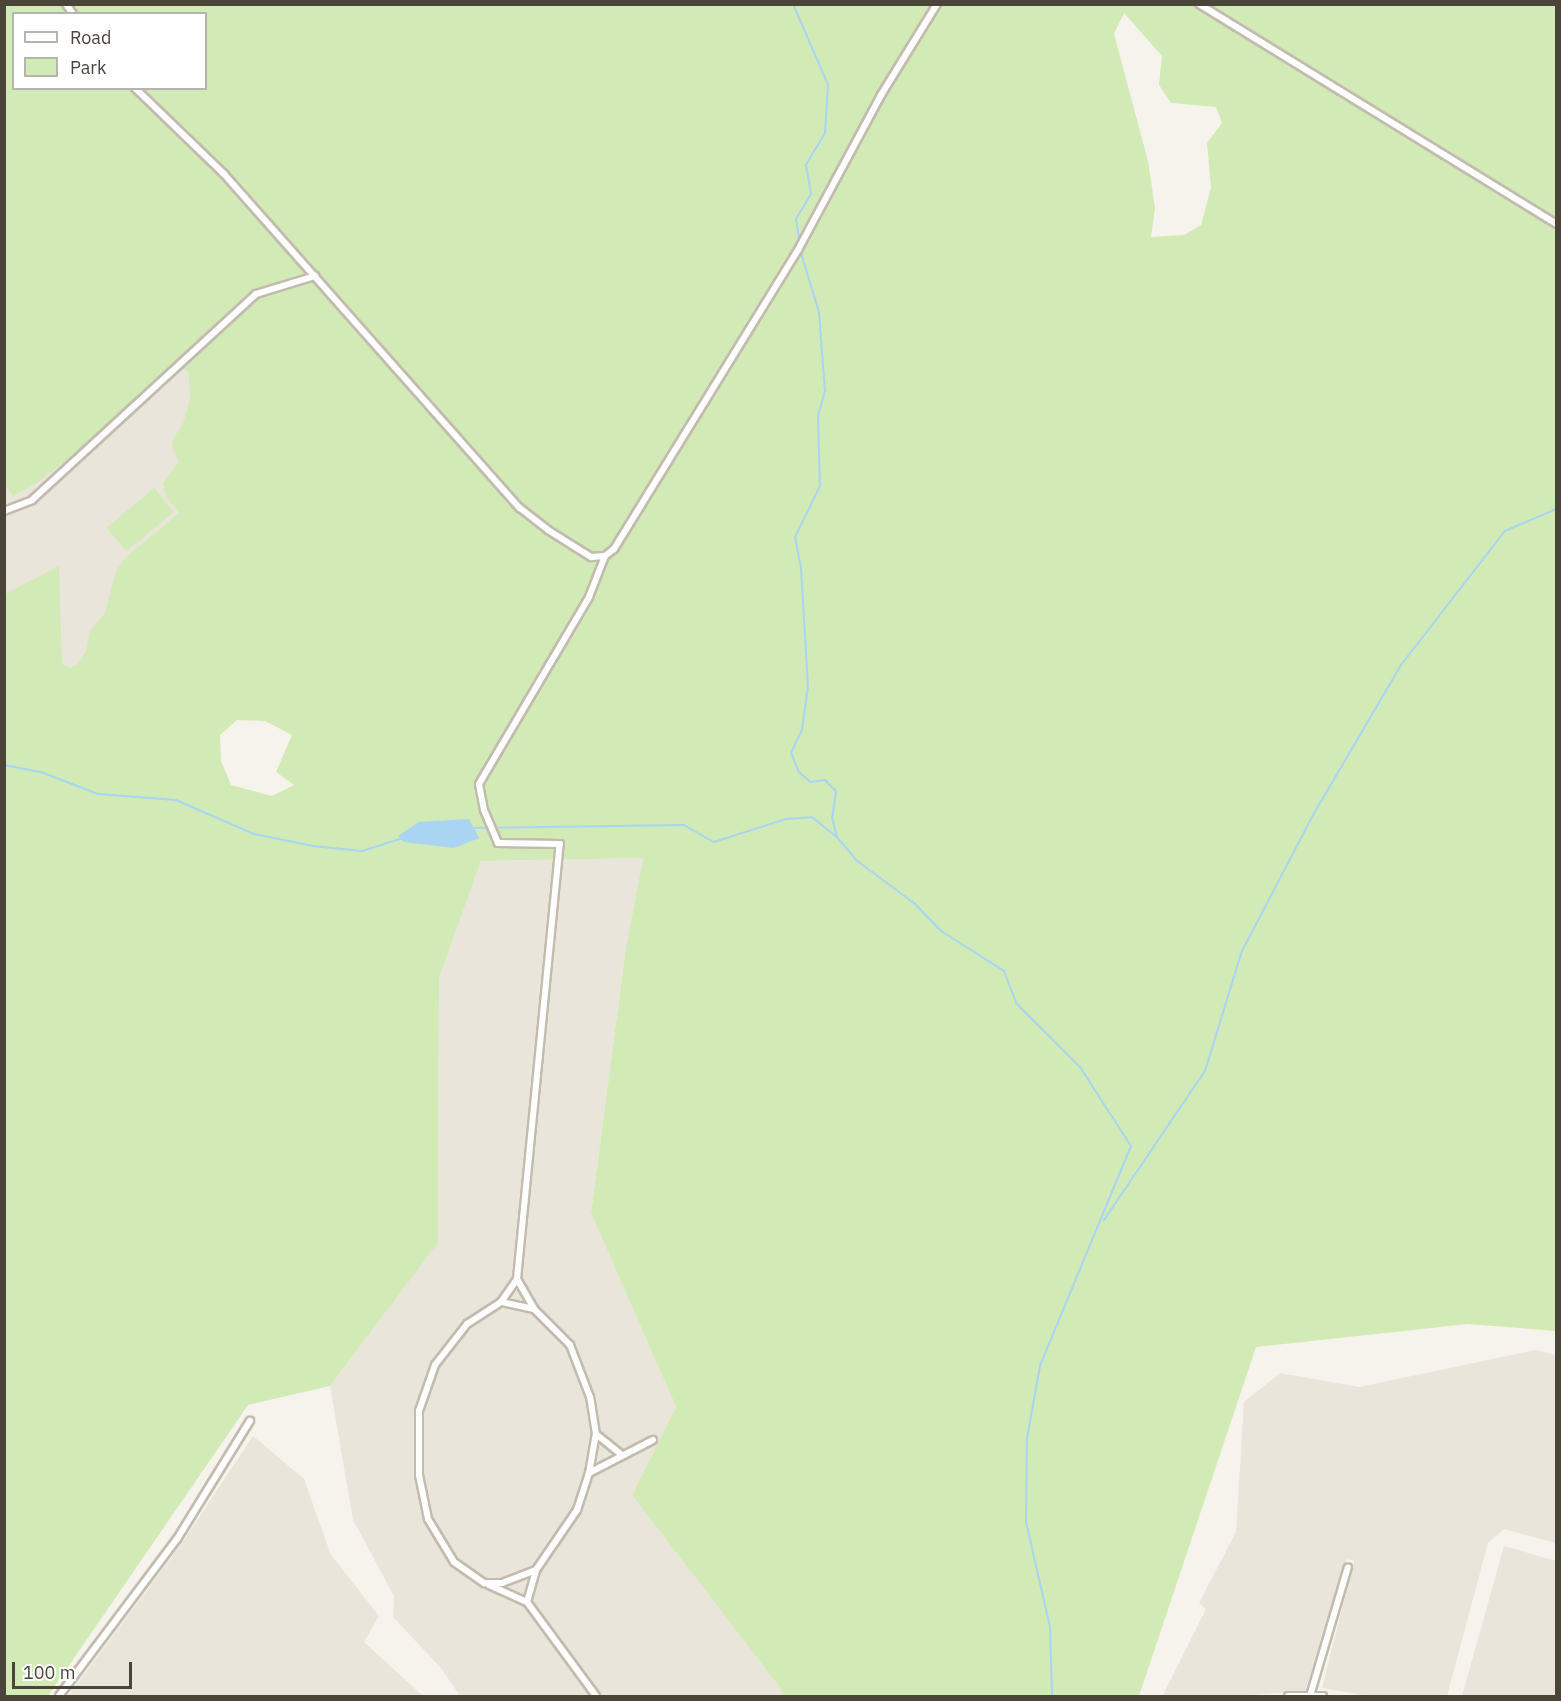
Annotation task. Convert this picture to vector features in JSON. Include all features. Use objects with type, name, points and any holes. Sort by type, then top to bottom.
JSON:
[{"type":"street","points":[[596,1696],[528,1602],[484,1583],[454,1562],[428,1519],[419,1475],[419,1411],[435,1365],[467,1324],[501,1302],[517,1279],[560,844],[498,843],[484,810],[479,784],[589,597],[605,556],[614,549],[798,250],[881,95],[937,4]]},
{"type":"street","points":[[1199,4],[1557,224]]},
{"type":"street","points":[[137,90],[224,174],[520,508],[548,530],[591,557],[605,556]]},
{"type":"street","points":[[4,511],[32,500],[256,294],[315,276]]},
{"type":"street","points":[[517,1279],[534,1309],[570,1345],[590,1398],[597,1434],[578,1510],[536,1570],[528,1602]]},
{"type":"street","points":[[501,1302],[534,1309]]},
{"type":"street","points":[[59,1696],[177,1539],[250,1421]]},
{"type":"street","points":[[597,1434],[621,1454]]},
{"type":"street","points":[[589,1473],[621,1454],[653,1440]]},
{"type":"street","points":[[1310,1696],[1348,1567]]},
{"type":"street","points":[[484,1583],[502,1583],[536,1570]]},
{"type":"street","points":[[1288,1696],[1323,1696]]},
{"type":"shaded area","points":[[173,358],[193,366],[182,517],[76,674],[63,674],[5,604],[5,482]]},
{"type":"shaded area","points":[[643,858],[626,947],[591,1213],[676,1407],[632,1495],[781,1689],[782,1696],[460,1696],[441,1668],[393,1617],[394,1596],[353,1520],[330,1386],[438,1243],[439,978],[481,861]]},
{"type":"shaded area","points":[[1536,1350],[1556,1355],[1556,1543],[1504,1529],[1488,1543],[1447,1696],[1367,1696],[1322,1688],[1354,1561],[1347,1559],[1305,1691],[1237,1696],[1163,1695],[1206,1609],[1199,1603],[1236,1532],[1244,1402],[1280,1373],[1359,1387]]},
{"type":"shaded area","points":[[253,1436],[304,1479],[331,1555],[379,1616],[364,1642],[423,1696],[68,1696],[180,1546]]},
{"type":"shaded area","points":[[1504,1546],[1556,1561],[1556,1696],[1462,1696]]},
{"type":"green space","points":[[5,5],[1556,5],[1556,1331],[1468,1324],[1256,1347],[1139,1696],[782,1696],[781,1689],[632,1495],[676,1407],[591,1213],[626,947],[643,858],[481,861],[439,978],[438,1243],[330,1386],[248,1405],[48,1696],[5,1696],[5,594],[59,566],[62,664],[70,668],[78,664],[87,649],[89,632],[105,613],[116,571],[126,557],[179,513],[166,496],[163,483],[179,462],[172,447],[173,439],[183,424],[190,399],[189,373],[176,363],[83,447],[38,482],[13,496],[5,486]],"holes":[[[1124,13],[1162,56],[1159,85],[1171,103],[1216,107],[1222,123],[1207,143],[1211,188],[1201,225],[1184,235],[1151,237],[1155,208],[1148,161],[1114,34]],[[237,720],[265,721],[292,735],[276,772],[294,785],[272,796],[231,785],[221,761],[220,735]]]},
{"type":"green space","points":[[154,488],[174,512],[126,552],[107,528]]},
{"type":"water","points":[[469,819],[479,838],[454,848],[404,842],[398,836],[419,822]]},
{"type":"waterway","points":[[793,4],[828,85],[825,133],[806,165],[811,194],[796,219],[800,244]]},
{"type":"waterway","points":[[800,250],[819,312],[825,391],[818,416],[820,486],[795,537],[801,568],[808,686],[802,730],[791,753],[799,772],[810,782],[825,780],[836,791],[832,818],[837,837],[856,860],[914,903],[941,931],[1004,971],[1016,1003],[1080,1067],[1131,1146],[1040,1366],[1027,1438],[1026,1522],[1050,1627],[1052,1696]]},
{"type":"waterway","points":[[1104,1220],[1205,1071],[1242,951],[1313,815],[1401,665],[1505,531],[1556,509]]},
{"type":"waterway","points":[[4,765],[41,772],[98,794],[176,800],[254,834],[313,846],[362,851],[403,838]]},
{"type":"waterway","points":[[471,828],[684,825],[714,842],[786,819],[812,817],[837,837]]}]
